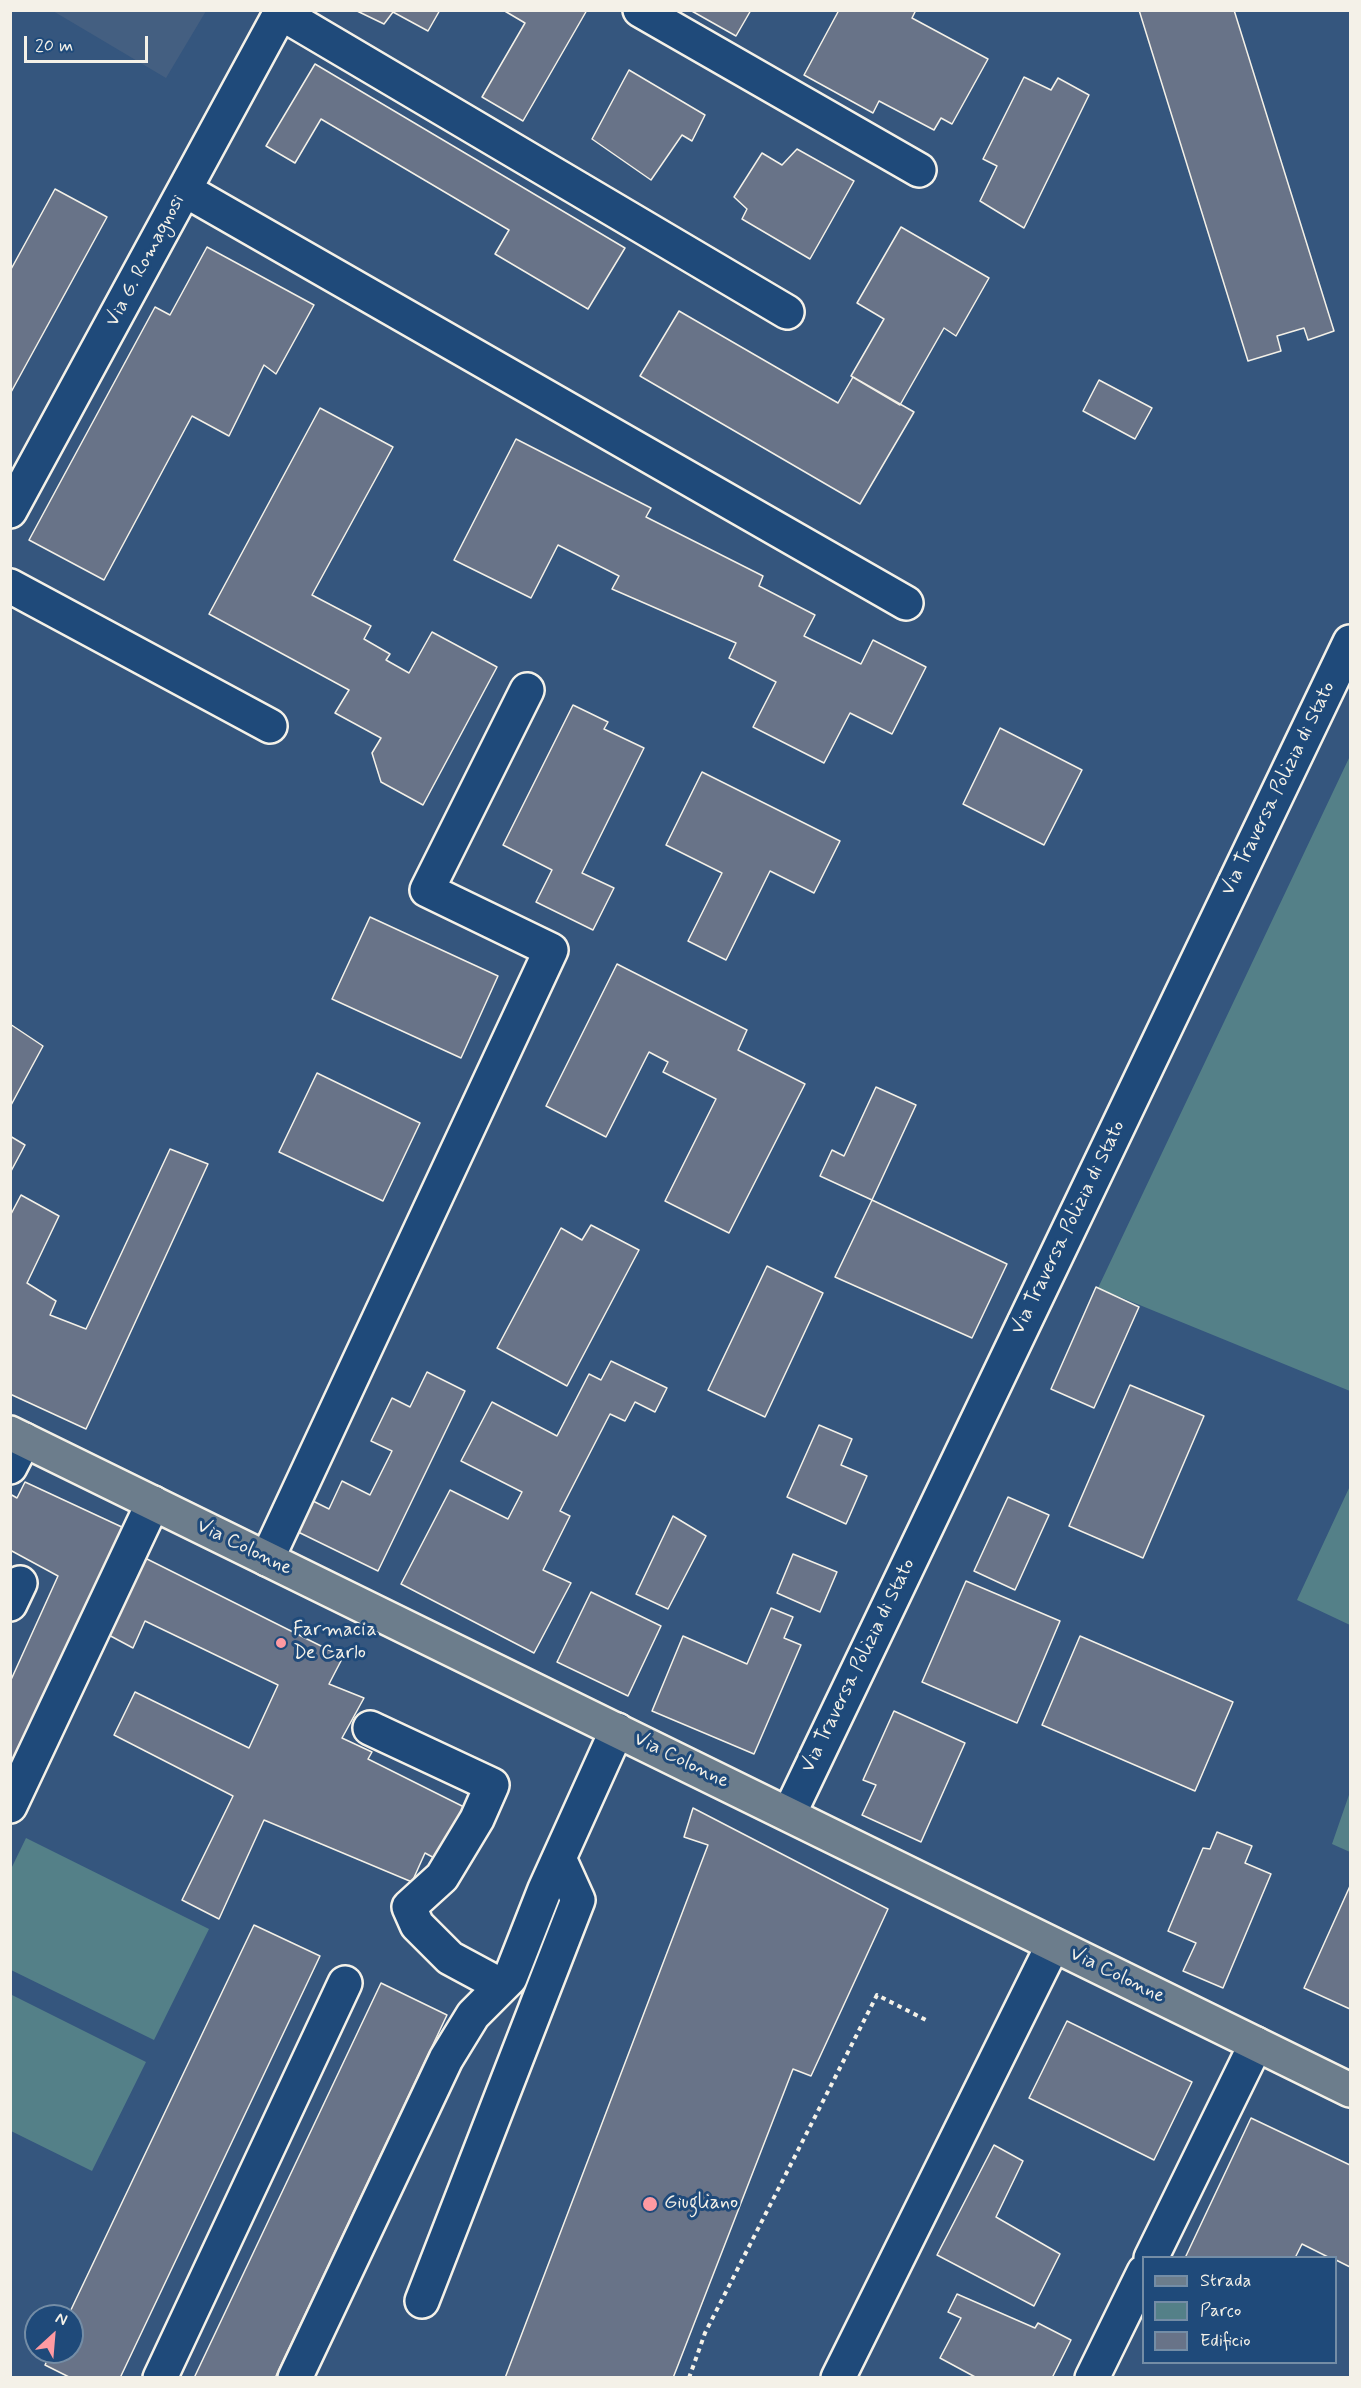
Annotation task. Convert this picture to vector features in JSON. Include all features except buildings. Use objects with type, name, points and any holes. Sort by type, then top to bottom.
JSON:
[{"type":"main road","name":"Via Colonne","points":[[15,1446],[153,1503],[1350,2090]]},
{"type":"street","points":[[640,10],[919,170]]},
{"type":"street","points":[[281,12],[787,312]]},
{"type":"street","name":"Via G. Romagnosi","points":[[10,512],[281,12]]},
{"type":"street","points":[[185,190],[906,603]]},
{"type":"street","points":[[10,586],[270,726]]},
{"type":"street","name":"Via Traversa Polizia di Stato","points":[[789,1814],[1350,642]]},
{"type":"street","points":[[267,1559],[550,950],[427,890],[527,690]]},
{"type":"street","points":[[10,1806],[153,1503]]},
{"type":"street","points":[[370,1728],[492,1785],[477,1819],[442,1877],[410,1907],[417,1925],[450,1958],[502,1986]]},
{"type":"street","points":[[295,2378],[446,2059],[473,2015],[510,1978],[559,1858],[617,1730]]},
{"type":"street","points":[[422,2301],[579,1900],[559,1858]]},
{"type":"street","points":[[838,2378],[1053,1945]]},
{"type":"street","points":[[160,2378],[345,1983]]},
{"type":"street","points":[[1152,2256],[1256,2044]]},
{"type":"street","points":[[1092,2378],[1142,2274]]},
{"type":"path","points":[[690,2378],[705,2333],[877,1995],[926,2020]]},
{"type":"shaded area","points":[[53,11],[206,11],[166,78]]},
{"type":"green space","points":[[1350,756],[1350,1391],[1098,1288]]},
{"type":"green space","points":[[1350,1486],[1350,1625],[1297,1600]]},
{"type":"green space","points":[[1350,1792],[1350,1852],[1332,1844]]},
{"type":"green space","points":[[26,1838],[209,1929],[154,2040],[11,1970],[11,1869]]},
{"type":"green space","points":[[10,1994],[146,2062],[92,2171],[11,2131]]},
{"type":"place","name":"Farmacia De Carlo","points":[[281,1643]]},
{"type":"place","name":"Giugliano","points":[[650,2204]]}]
